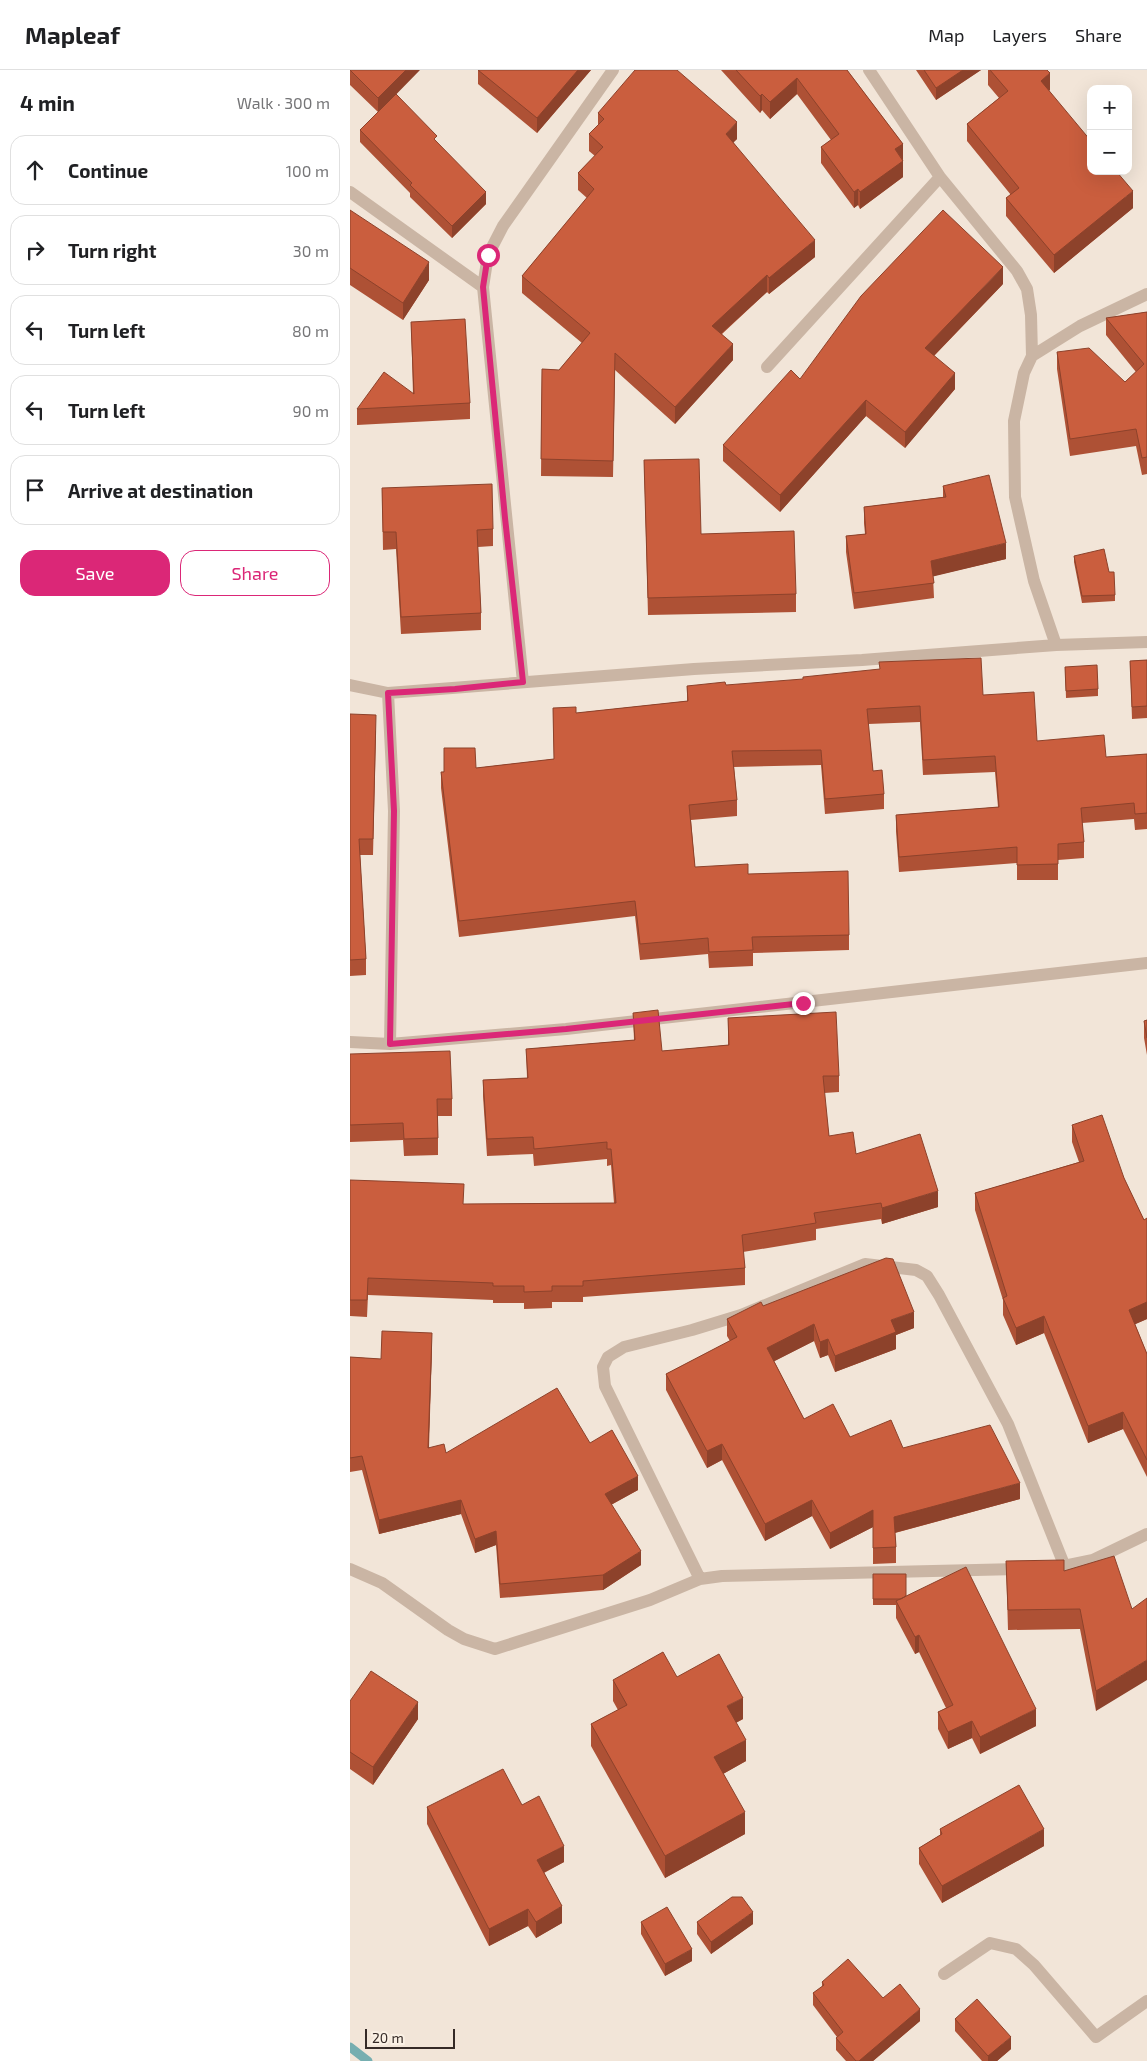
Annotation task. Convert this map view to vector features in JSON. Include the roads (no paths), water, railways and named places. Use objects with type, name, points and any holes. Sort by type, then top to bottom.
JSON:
[{"type":"street","points":[[523,682],[483,287],[488,255],[503,226],[613,70]]},
{"type":"street","points":[[869,70],[940,177],[1017,271],[1027,290],[1031,315],[1032,356],[1024,373],[1014,420],[1015,498],[1034,581],[1056,645]]},
{"type":"street","points":[[767,367],[940,177]]},
{"type":"street","points":[[350,192],[483,287]]},
{"type":"street","points":[[1032,356],[1080,326],[1147,294]]},
{"type":"street","points":[[350,686],[388,693],[1056,645],[1147,642]]},
{"type":"street","points":[[388,693],[394,811],[390,1044]]},
{"type":"street","points":[[350,1042],[390,1044],[566,1029],[1147,963]]},
{"type":"street","points":[[700,1579],[605,1386],[603,1367],[608,1357],[624,1347],[692,1330],[741,1315],[866,1264],[916,1270],[927,1276],[931,1282],[1008,1424],[1065,1567]]},
{"type":"street","points":[[350,1569],[382,1583],[448,1630],[464,1639],[495,1649],[650,1600],[700,1579],[758,1574],[1065,1567],[1094,1560],[1147,1534]]},
{"type":"street","points":[[944,1974],[990,1943],[1016,1949],[1034,1965],[1096,2037],[1147,2001]]},
{"type":"waterway","points":[[350,2047],[368,2061]]}]
